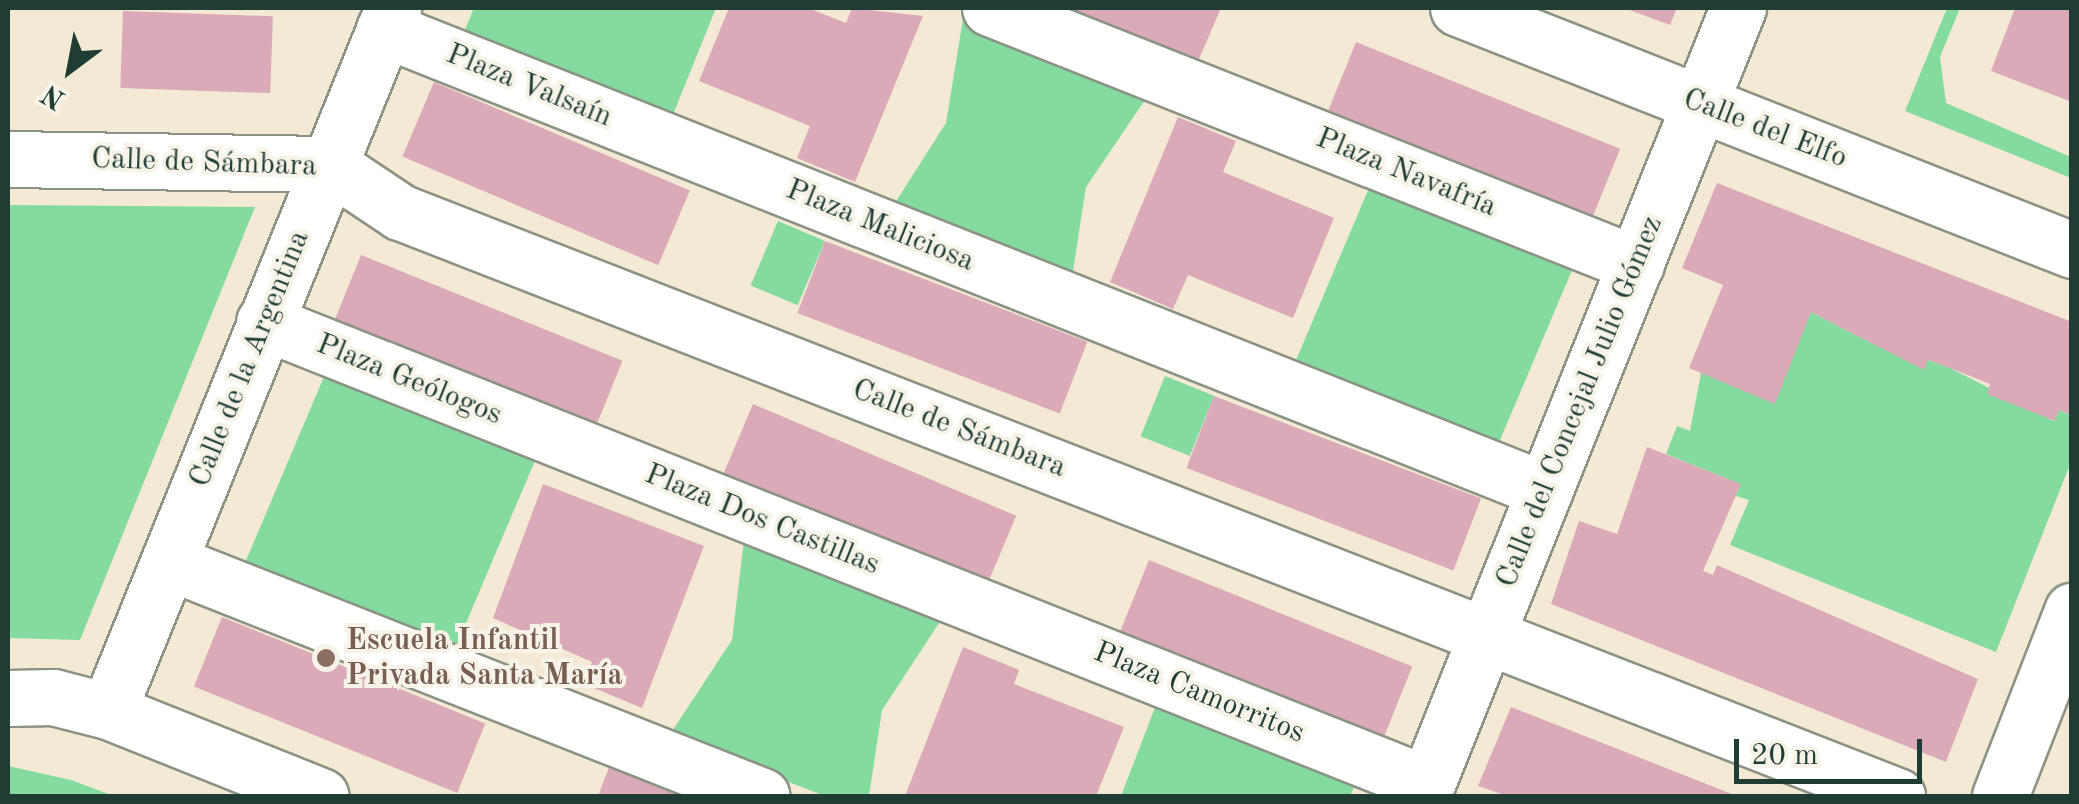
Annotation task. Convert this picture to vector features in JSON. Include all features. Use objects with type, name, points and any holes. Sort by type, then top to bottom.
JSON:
[{"type":"street","name":"Plaza Navafría","points":[[990,8],[1636,264]]},
{"type":"street","name":"Calle del Elfo","points":[[1458,8],[2072,250]]},
{"type":"street","name":"Calle del Concejal Julio Gómez","points":[[1424,790],[1738,8]]},
{"type":"street","name":"Plaza Valsaín","points":[[389,18],[673,143]]},
{"type":"street","name":"Calle de la Argentina","points":[[108,711],[389,18]]},
{"type":"street","name":"Plaza Maliciosa","points":[[673,143],[1545,490]]},
{"type":"street","name":"Calle de Sámbara","points":[[8,159],[328,164],[400,212],[1488,633],[1897,796]]},
{"type":"street","name":"Plaza Geólogos","points":[[264,322],[553,438]]},
{"type":"street","name":"Plaza Dos Castillas","points":[[553,438],[970,603]]},
{"type":"street","points":[[169,562],[762,796]]},
{"type":"street","name":"Plaza Camorritos","points":[[970,603],[1424,790]]},
{"type":"street","points":[[2000,796],[2072,612]]},
{"type":"street","points":[[8,698],[54,697],[108,711],[321,796]]},
{"type":"green space","points":[[474,8],[716,8],[668,127],[459,44]]},
{"type":"green space","points":[[1947,8],[1960,8],[1940,57],[1946,103],[2071,157],[2071,178],[1905,111]]},
{"type":"green space","points":[[963,19],[1149,94],[1086,187],[1072,277],[893,206],[946,123]]},
{"type":"green space","points":[[1372,181],[1574,267],[1497,447],[1295,361]]},
{"type":"green space","points":[[8,205],[255,207],[80,640],[8,638]]},
{"type":"green space","points":[[778,221],[825,241],[798,305],[751,285]]},
{"type":"green space","points":[[1811,312],[1923,369],[1928,360],[1950,368],[2054,421],[2059,410],[2071,415],[2071,462],[1996,652],[1730,545],[1749,500],[1736,496],[1740,484],[1666,454],[1677,426],[1690,431],[1701,373]]},
{"type":"green space","points":[[329,365],[538,454],[450,661],[241,572]]},
{"type":"green space","points":[[1165,376],[1214,396],[1190,456],[1141,436]]},
{"type":"green space","points":[[744,540],[945,614],[882,710],[869,796],[825,796],[669,736],[732,640]]},
{"type":"green space","points":[[1161,692],[1361,772],[1350,796],[1121,796]]},
{"type":"green space","points":[[8,766],[71,780],[114,796],[8,796]]},
{"type":"building","points":[[729,8],[808,8],[846,23],[852,8],[923,16],[855,182],[797,158],[810,126],[699,81]]},
{"type":"building","points":[[1054,8],[1221,8],[1196,66]]},
{"type":"building","points":[[1624,8],[1677,8],[1670,25]]},
{"type":"building","points":[[2015,8],[2072,8],[2072,102],[1991,71]]},
{"type":"building","points":[[123,11],[273,16],[270,93],[120,88]]},
{"type":"building","points":[[1356,42],[1620,149],[1590,224],[1326,117]]},
{"type":"building","points":[[434,82],[690,191],[658,265],[402,157]]},
{"type":"building","points":[[1178,117],[1236,141],[1223,172],[1334,218],[1293,318],[1188,275],[1173,309],[1110,282]]},
{"type":"building","points":[[1717,183],[2072,322],[2072,415],[2059,410],[2055,421],[1987,394],[1990,384],[1928,360],[1924,370],[1811,312],[1775,404],[1689,368],[1723,285],[1682,268]]},
{"type":"building","points":[[825,241],[1087,342],[1060,414],[797,313]]},
{"type":"building","points":[[361,255],[622,361],[592,436],[331,330]]},
{"type":"building","points":[[1214,396],[1481,498],[1453,570],[1186,468]]},
{"type":"building","points":[[753,404],[1016,516],[983,595],[719,483]]},
{"type":"building","points":[[1647,447],[1741,484],[1703,571],[1713,575],[1717,565],[1978,679],[1946,762],[1551,604],[1579,521],[1617,534]]},
{"type":"building","points":[[543,484],[704,546],[642,708],[582,683],[592,662],[493,618]]},
{"type":"building","points":[[1149,560],[1412,666],[1380,746],[1117,640]]},
{"type":"building","points":[[222,617],[485,723],[457,793],[194,687]]},
{"type":"building","points":[[963,647],[1019,670],[1014,684],[1124,727],[1096,796],[905,796]]},
{"type":"building","points":[[1511,707],[1737,796],[1507,796],[1478,786]]},
{"type":"building","points":[[611,762],[695,796],[598,796]]},
{"type":"place","name":"Escuela Infantil Privada Santa María","points":[[326,658]]}]
